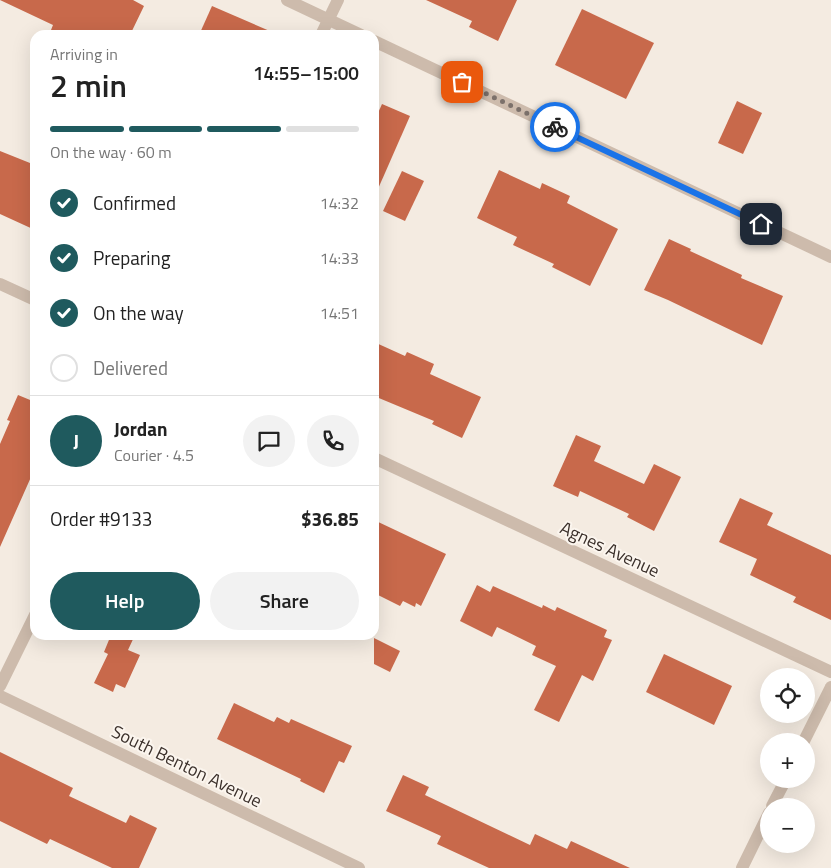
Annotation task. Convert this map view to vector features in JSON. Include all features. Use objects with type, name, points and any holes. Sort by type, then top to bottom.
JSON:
[{"type":"street","points":[[287,0],[350,30]]},
{"type":"street","points":[[323,30],[338,0]]},
{"type":"street","points":[[379,43],[831,257]]},
{"type":"street","points":[[0,284],[30,298]]},
{"type":"street","name":"Agnes Avenue","points":[[379,460],[831,672]]},
{"type":"street","points":[[0,686],[30,625]]},
{"type":"street","points":[[808,733],[831,687]]},
{"type":"street","name":"South Benton Avenue","points":[[0,696],[359,868]]},
{"type":"street","points":[[742,868],[760,831]]},
{"type":"building","points":[[0,0],[133,0],[144,6],[132,30],[51,30],[53,25]]},
{"type":"building","points":[[426,0],[517,0],[498,41],[469,27],[472,21]]},
{"type":"building","points":[[212,6],[267,30],[201,30]]},
{"type":"building","points":[[582,9],[654,43],[626,99],[555,65]]},
{"type":"building","points":[[737,101],[762,113],[743,154],[718,143]]},
{"type":"building","points":[[382,104],[410,116],[379,187],[379,111]]},
{"type":"building","points":[[0,151],[30,163],[30,228],[0,214]]},
{"type":"building","points":[[499,170],[540,189],[542,183],[570,196],[567,203],[618,229],[590,286],[552,267],[554,264],[513,245],[517,237],[477,218]]},
{"type":"building","points":[[402,171],[424,181],[405,221],[383,211]]},
{"type":"building","points":[[669,239],[742,275],[741,278],[783,296],[762,345],[644,290]]},
{"type":"building","points":[[379,344],[405,356],[407,352],[434,364],[430,374],[481,397],[462,438],[432,424],[434,421],[379,398]]},
{"type":"building","points":[[18,395],[30,400],[30,479],[0,547],[0,444],[10,421],[7,420]]},
{"type":"building","points":[[576,435],[601,446],[594,461],[644,484],[654,464],[681,477],[654,531],[627,517],[629,514],[580,491],[578,497],[553,486]]},
{"type":"building","points":[[740,498],[773,513],[767,525],[831,555],[831,620],[793,602],[796,597],[750,575],[757,559],[719,542]]},
{"type":"building","points":[[379,522],[446,554],[421,606],[416,603],[415,607],[403,601],[400,606],[379,596]]},
{"type":"building","points":[[477,585],[490,592],[493,586],[542,608],[543,605],[555,611],[557,607],[607,630],[604,637],[612,640],[593,681],[582,675],[559,722],[534,710],[556,666],[532,655],[536,646],[497,627],[492,637],[460,621]]},
{"type":"building","points":[[109,640],[133,640],[128,650],[140,655],[125,688],[116,684],[113,692],[94,683],[108,654],[104,652]]},
{"type":"building","points":[[374,640],[378,640],[400,651],[390,672],[374,664]]},
{"type":"building","points":[[664,654],[732,686],[714,725],[646,692]]},
{"type":"building","points":[[234,703],[274,722],[277,717],[289,723],[291,719],[352,746],[344,763],[339,761],[324,793],[300,781],[301,779],[217,739]]},
{"type":"building","points":[[0,752],[73,788],[69,796],[126,823],[130,815],[157,828],[139,868],[112,868],[50,839],[47,844],[0,821]]},
{"type":"building","points":[[403,775],[429,787],[425,795],[530,845],[535,834],[567,849],[571,841],[630,868],[489,868],[437,844],[441,836],[386,811]]},
{"type":"way so far","points":[[462,82],[555,127]]},
{"type":"route","points":[[555,127],[761,224]]}]
